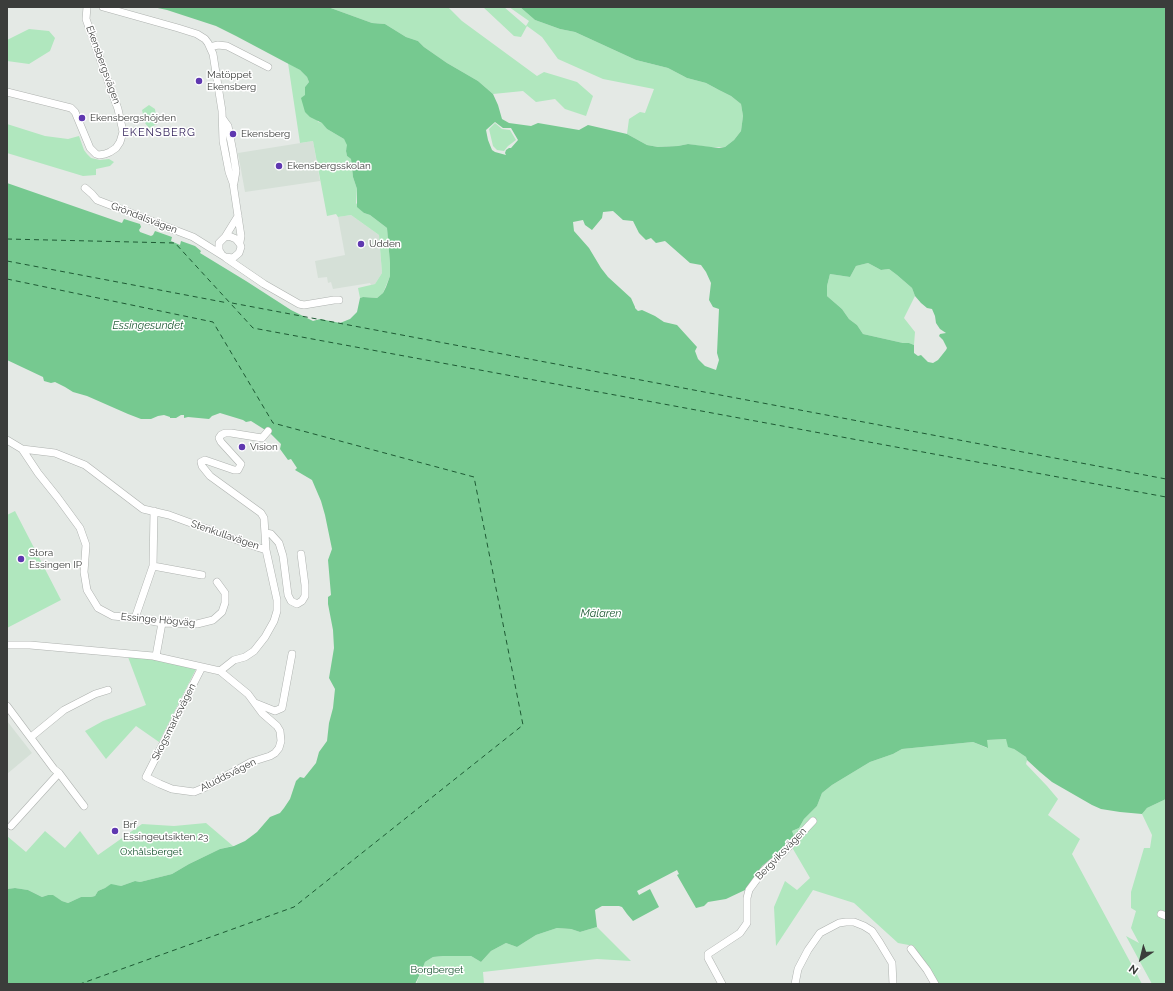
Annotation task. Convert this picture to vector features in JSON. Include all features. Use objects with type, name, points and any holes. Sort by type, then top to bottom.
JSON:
[{"type":"street","name":"Ekensbergsvägen","points":[[7,92],[71,108],[75,112],[93,152],[100,155],[116,148],[120,142],[123,132],[118,109],[86,19],[87,7]]},
{"type":"street","points":[[103,7],[198,34],[205,39],[210,48],[213,54],[223,119],[228,126],[236,171],[234,183],[241,236],[239,253],[241,268]]},
{"type":"street","points":[[210,48],[218,45],[227,46],[268,67]]},
{"type":"street","name":"Gröndalsvägen","points":[[85,188],[98,200],[193,237],[264,284],[299,304],[304,305],[339,300]]},
{"type":"street","points":[[238,216],[218,246],[223,256],[233,258],[239,253]]},
{"type":"street","points":[[206,246],[223,239],[233,237],[240,242]]},
{"type":"street","points":[[266,550],[266,532],[264,518],[261,513],[210,476],[202,466],[201,462],[205,460],[238,470],[241,464],[221,442],[219,438],[221,435],[231,433],[262,438],[268,431]]},
{"type":"street","name":"Stenkullavägen","points":[[7,442],[22,449],[55,453],[85,465],[143,508],[169,515],[266,550],[277,600],[277,611],[274,621],[265,637],[254,651],[245,657],[234,660],[220,671]]},
{"type":"street","name":"Essinge Högväg","points":[[22,449],[38,474],[80,528],[86,545],[84,572],[87,590],[98,608],[113,616],[162,623],[197,624],[213,620],[222,612],[225,602],[225,593],[217,582]]},
{"type":"street","points":[[135,618],[153,566],[154,511]]},
{"type":"street","points":[[266,532],[271,534],[279,543],[283,556],[288,595],[291,601],[297,604],[302,601],[305,596],[305,585],[300,554]]},
{"type":"street","points":[[153,566],[202,575]]},
{"type":"street","points":[[156,656],[162,623]]},
{"type":"street","points":[[7,645],[38,646],[156,656],[220,671]]},
{"type":"street","points":[[253,703],[275,711],[282,708],[292,654]]},
{"type":"street","name":"Skogsmarksvägen","points":[[146,777],[202,667]]},
{"type":"street","name":"Aluddsvägen","points":[[146,777],[172,789],[194,792],[251,762],[270,756],[279,748],[281,741],[280,731],[277,726],[262,713],[253,703],[248,694],[220,671]]},
{"type":"street","points":[[31,737],[64,710],[95,694],[108,690]]},
{"type":"street","points":[[7,706],[84,806]]},
{"type":"street","points":[[11,826],[59,773]]},
{"type":"street","name":"Bergviksvägen","points":[[722,984],[708,958],[708,954],[740,933],[747,922],[747,898],[749,890],[763,871],[782,854],[813,820]]},
{"type":"street","points":[[795,984],[798,969],[808,950],[820,933],[839,923],[846,922],[854,922],[872,931],[892,963],[893,984]]},
{"type":"street","points":[[911,949],[935,984]]},
{"type":"shaded area","name":"Ekensbergsskolan","points":[[313,141],[320,181],[245,192],[238,153]]},
{"type":"shaded area","name":"Udden","points":[[351,215],[379,235],[382,273],[375,284],[371,285],[370,283],[333,289],[331,282],[328,283],[327,277],[318,278],[315,261],[345,255],[338,217]]},
{"type":"shaded area","points":[[7,721],[32,753],[7,774]]},
{"type":"green space","points":[[328,7],[448,7],[462,21],[537,76],[544,72],[577,82],[593,96],[586,116],[565,109],[555,99],[536,102],[523,91],[493,94],[478,81],[447,63],[418,41],[406,37],[385,24],[372,23]]},
{"type":"green space","points":[[483,7],[504,7],[526,26],[529,21],[509,7],[520,7],[535,20],[560,29],[575,32],[636,60],[668,68],[687,78],[706,83],[731,96],[741,104],[743,116],[741,131],[734,140],[725,147],[708,147],[688,144],[658,147],[647,145],[627,134],[629,119],[640,112],[645,113],[654,89],[603,79],[558,59],[542,37],[527,26],[521,37],[514,36]]},
{"type":"green space","points":[[29,29],[49,31],[55,38],[50,51],[29,64],[7,61],[7,40]]},
{"type":"green space","points":[[288,63],[300,70],[307,77],[309,82],[305,87],[318,122],[323,123],[327,129],[344,139],[348,145],[346,151],[347,156],[351,159],[353,177],[357,189],[356,203],[364,213],[370,215],[387,228],[390,276],[383,293],[377,298],[360,298],[358,288],[375,284],[382,273],[379,235],[351,215],[338,217],[336,214],[327,216],[313,141],[300,143]]},
{"type":"green space","points":[[149,105],[155,109],[157,124],[149,128],[145,123],[142,110]]},
{"type":"green space","points":[[495,123],[502,129],[510,130],[516,140],[504,151],[497,150],[493,146],[489,129]]},
{"type":"green space","points":[[7,124],[45,136],[68,139],[79,136],[84,150],[91,158],[100,160],[109,159],[114,162],[110,166],[96,169],[96,175],[83,176],[7,153]]},
{"type":"green space","points":[[868,263],[881,270],[889,269],[912,288],[915,296],[904,318],[915,332],[914,345],[863,334],[842,309],[827,296],[827,286],[830,274],[850,277],[856,266]]},
{"type":"green space","name":"Stora Essingen IP","points":[[15,511],[61,600],[7,628],[7,515]]},
{"type":"green space","points":[[128,657],[159,660],[196,669],[159,742],[136,726],[106,759],[85,731],[103,721],[146,705]]},
{"type":"green space","points":[[1006,739],[1014,749],[1026,757],[1026,764],[1058,799],[1048,815],[1080,839],[1072,854],[1142,984],[937,984],[914,946],[898,943],[854,903],[813,890],[776,946],[774,907],[785,881],[797,890],[810,878],[793,849],[794,836],[792,831],[799,828],[804,819],[817,806],[822,793],[832,785],[870,762],[893,754],[902,749],[973,742],[987,748],[987,740]]},
{"type":"green space","points":[[1166,799],[1166,984],[1152,984],[1126,936],[1139,943],[1131,928],[1136,911],[1131,908],[1131,892],[1144,848],[1150,848],[1152,835],[1142,814],[1147,808]]},
{"type":"green space","name":"Oxhålsberget","points":[[206,823],[233,846],[220,849],[172,874],[140,882],[135,881],[121,886],[111,885],[98,891],[95,896],[81,897],[68,903],[52,895],[42,897],[28,890],[15,888],[7,889],[7,836],[26,852],[45,831],[65,848],[80,831],[98,855],[142,824],[174,826]]},
{"type":"green space","name":"Borgberget","points":[[597,927],[631,961],[597,959],[483,972],[484,984],[416,984],[425,962],[433,957],[471,956],[481,962],[491,951],[506,943],[517,947],[536,935],[557,928],[571,929],[580,932]]},
{"type":"water","name":"Mälaren","points":[[153,7],[328,7],[372,23],[385,24],[406,37],[418,41],[447,63],[478,81],[493,94],[502,119],[509,123],[531,126],[538,123],[579,130],[588,125],[627,134],[647,145],[658,147],[688,144],[719,148],[725,147],[734,140],[741,131],[743,116],[741,104],[731,96],[706,83],[687,78],[668,68],[636,60],[575,32],[560,29],[535,20],[520,7],[1166,7],[1166,799],[1147,808],[1142,814],[1101,809],[1052,782],[1027,760],[1026,757],[1008,747],[1006,739],[987,740],[988,748],[973,742],[902,749],[893,754],[870,762],[832,785],[822,793],[817,806],[804,819],[799,828],[792,831],[794,836],[783,849],[762,866],[756,877],[745,890],[726,899],[708,902],[704,906],[696,908],[677,875],[679,874],[677,870],[637,891],[639,895],[650,889],[659,907],[633,921],[622,907],[602,906],[595,910],[597,927],[580,932],[571,929],[557,928],[536,935],[517,947],[506,943],[491,951],[481,962],[471,956],[433,957],[425,962],[415,984],[7,984],[7,889],[15,888],[28,890],[42,897],[53,895],[68,903],[81,897],[95,896],[98,891],[111,884],[121,886],[135,881],[140,882],[172,874],[220,849],[234,846],[245,841],[257,832],[270,817],[280,813],[290,799],[296,781],[300,777],[304,778],[316,763],[319,752],[327,741],[329,723],[333,708],[335,689],[329,678],[334,648],[333,630],[328,604],[328,597],[331,595],[328,560],[332,549],[321,501],[312,480],[295,470],[297,468],[291,459],[288,460],[280,449],[281,444],[270,433],[251,421],[246,422],[220,413],[209,419],[184,418],[184,415],[176,418],[170,418],[164,415],[151,419],[141,419],[87,396],[73,392],[55,382],[51,383],[44,381],[43,377],[7,360],[7,183],[122,223],[124,219],[140,224],[140,232],[151,236],[155,231],[172,237],[171,241],[180,245],[181,241],[195,246],[201,251],[200,253],[291,310],[313,321],[320,319],[340,323],[350,319],[357,312],[360,298],[377,298],[383,293],[386,287],[390,276],[387,228],[357,207],[357,189],[353,177],[351,159],[347,156],[347,145],[344,139],[327,129],[322,123],[310,117],[305,112],[301,98],[305,95],[305,87],[309,82],[307,77],[300,70],[216,26]],"holes":[[[495,122],[503,128],[511,128],[518,140],[511,148],[506,150],[506,155],[492,150],[488,140],[486,130]],[[613,211],[623,220],[633,221],[639,233],[646,240],[651,238],[656,243],[665,241],[690,263],[701,265],[711,283],[709,300],[713,307],[719,309],[717,353],[719,360],[716,370],[705,366],[698,359],[695,351],[697,347],[677,325],[664,322],[642,310],[638,311],[635,308],[631,298],[608,277],[589,248],[574,231],[573,222],[583,220],[585,225],[592,230],[602,218],[603,212]],[[868,263],[881,270],[889,269],[912,288],[915,296],[921,303],[927,308],[932,309],[936,323],[940,329],[946,333],[940,334],[939,336],[947,348],[938,360],[933,363],[928,362],[921,355],[918,356],[914,353],[914,345],[909,343],[863,334],[842,309],[827,296],[827,286],[830,274],[850,277],[856,266]]]},
{"type":"ferry route","points":[[7,239],[175,243],[253,328],[1166,497]]},
{"type":"ferry route","points":[[7,261],[228,303]]},
{"type":"ferry route","points":[[7,279],[213,322],[273,423],[474,477],[523,725],[294,907],[80,984]]},
{"type":"ferry route","points":[[232,303],[1166,479]]},
{"type":"place","name":"Matöppet Ekensberg","points":[[199,81]]},
{"type":"place","name":"Ekensbergshöjden","points":[[82,118]]},
{"type":"place","name":"Ekensberg","points":[[233,134]]},
{"type":"place","name":"Ekensbergsskolan","points":[[279,166]]},
{"type":"place","name":"Udden","points":[[361,244]]},
{"type":"place","name":"Vision","points":[[242,447]]},
{"type":"place","name":"Stora Essingen IP","points":[[21,559]]},
{"type":"place","name":"Brf Essingeutsikten 23","points":[[115,831]]},
{"type":"district","name":"EKENSBERG","points":[[159,133]]},
{"type":"water label","name":"Essingesundet","points":[[148,326]]}]
